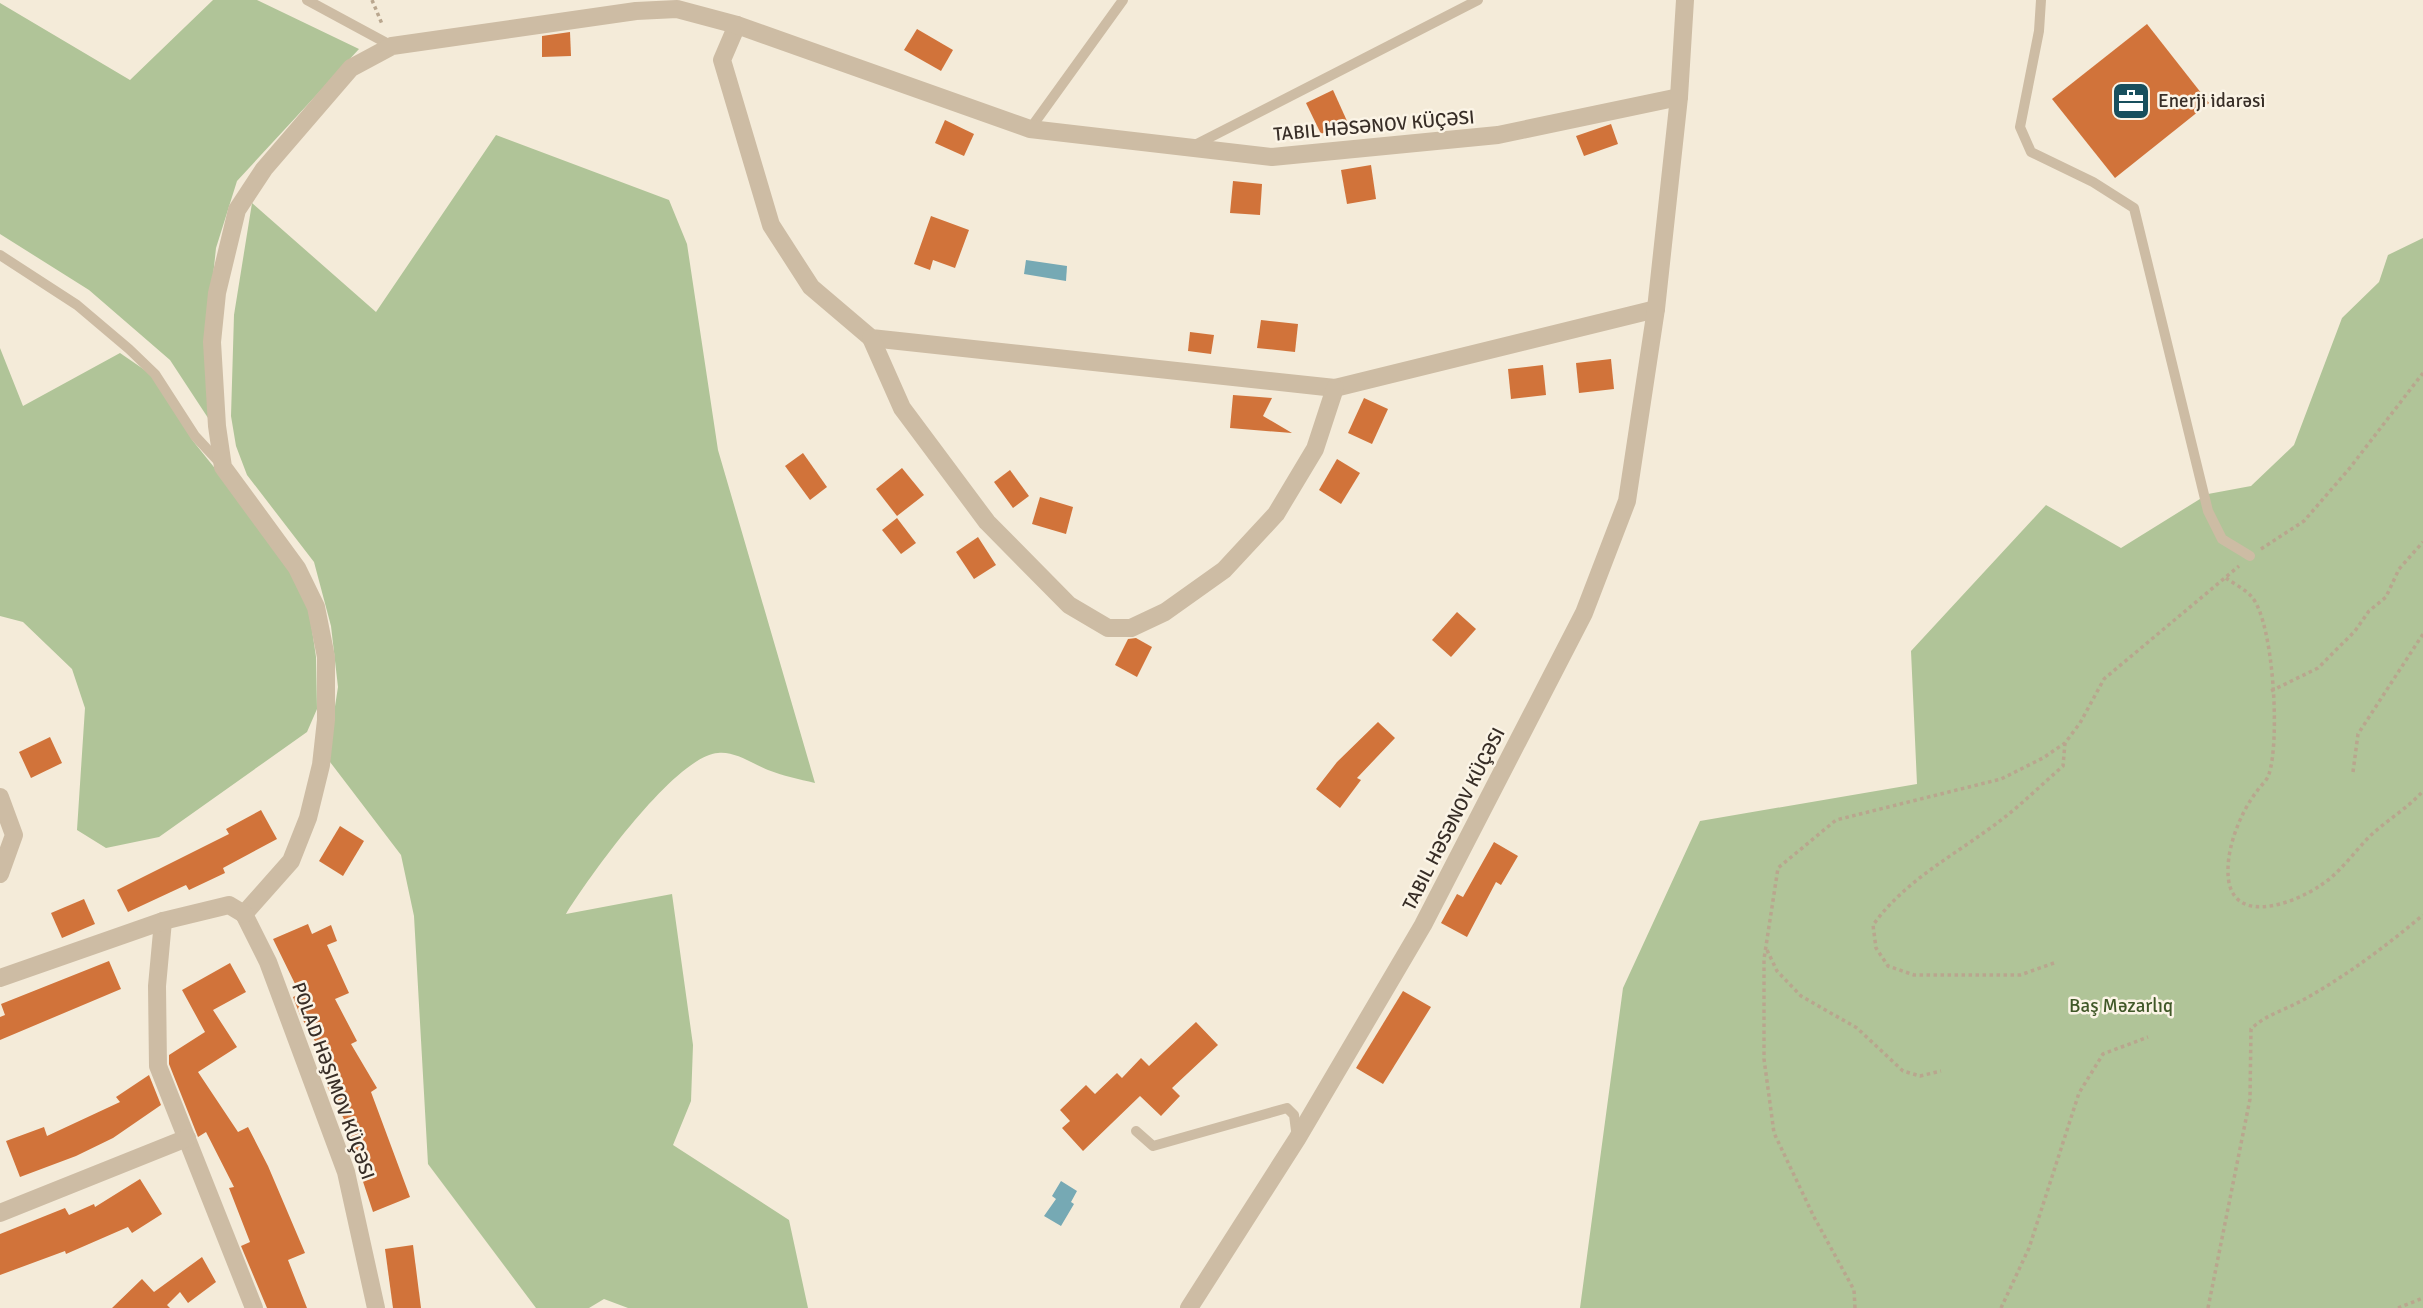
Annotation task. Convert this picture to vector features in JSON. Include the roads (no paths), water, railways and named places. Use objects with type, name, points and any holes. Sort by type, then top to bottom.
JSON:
[{"type":"street","name":"TABIL HƏSƏNOV KÜÇƏSI","points":[[1189,1308],[1297,1139],[1423,925],[1584,613],[1627,501],[1656,309],[1679,97],[1685,0]]},
{"type":"street","name":"TABIL HƏSƏNOV KÜÇƏSI","points":[[392,46],[636,11],[677,9],[737,25],[1030,129],[1272,158],[1499,135],[1679,97]]},
{"type":"street","points":[[737,25],[722,60],[771,225],[811,287],[871,338],[902,408],[987,522],[1069,605],[1108,628],[1131,628],[1165,612],[1224,570],[1276,514],[1303,471],[1315,449],[1335,388]]},
{"type":"street","points":[[0,978],[163,921],[229,905],[244,914],[291,861],[308,818],[321,765],[325,731],[326,657],[316,607],[297,568],[223,467],[217,426],[212,342],[220,282],[237,210],[264,169],[351,68],[392,46]]},
{"type":"street","points":[[871,338],[1335,388],[1656,309]]},
{"type":"street","points":[[0,797],[14,835],[0,874]]},
{"type":"street","name":"POLAD HƏŞIMOV KÜÇƏSI","points":[[244,914],[268,962],[346,1172],[376,1308]]},
{"type":"street","points":[[163,921],[157,986],[158,1066],[254,1308]]},
{"type":"street","points":[[0,1213],[187,1138]]},
{"type":"lane","points":[[307,0],[392,46]]},
{"type":"lane","points":[[1030,129],[1123,0]]},
{"type":"lane","points":[[1186,149],[1478,0]]},
{"type":"lane","points":[[2041,0],[2039,31],[2020,127],[2031,152],[2093,182],[2134,208],[2208,511],[2222,539],[2250,556]]},
{"type":"lane","points":[[0,256],[77,305],[130,349],[155,374],[195,436],[223,467]]},
{"type":"lane","points":[[1136,1131],[1153,1146],[1287,1108],[1294,1115],[1297,1139]]},
{"type":"water","points":[[1026,260],[1067,266],[1066,281],[1024,274]]},
{"type":"water","points":[[1061,1181],[1077,1191],[1071,1202],[1074,1204],[1061,1226],[1044,1216],[1056,1199],[1052,1196]]},
{"type":"place","name":"Enerji idarəsi","points":[[2131,101]]},
{"type":"park label","name":"Baş Məzarlıq","points":[[2121,1006]]}]
